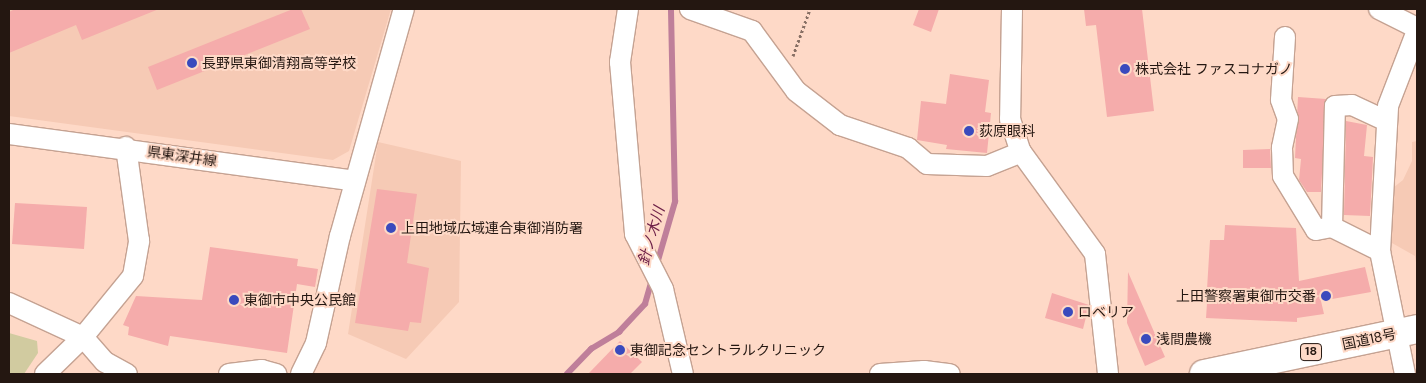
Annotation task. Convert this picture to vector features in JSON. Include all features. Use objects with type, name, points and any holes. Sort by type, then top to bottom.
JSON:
[{"type":"highway","name":"国道18号","points":[[1204,374],[1407,331]]},
{"type":"street","points":[[301,374],[316,343],[355,181],[404,9]]},
{"type":"street","points":[[628,9],[620,62],[635,234],[663,289],[682,374]]},
{"type":"street","points":[[690,9],[752,31],[787,76],[796,91],[840,125],[908,148],[926,164],[987,166],[1021,152]]},
{"type":"street","points":[[1012,9],[1010,119],[1021,152],[1095,254],[1108,374]]},
{"type":"street","points":[[1379,9],[1417,30],[1387,121],[1380,251],[1407,331],[1405,374]]},
{"type":"street","points":[[1284,37],[1281,100],[1288,119],[1282,148],[1283,176],[1316,230],[1332,227],[1380,251]]},
{"type":"street","points":[[1332,227],[1335,106],[1352,105],[1387,121]]},
{"type":"street","name":"県東深井線","points":[[9,134],[126,148],[355,181]]},
{"type":"street","points":[[45,374],[83,337],[133,276],[139,242],[126,148]]},
{"type":"street","points":[[9,303],[83,337],[105,362],[127,374]]},
{"type":"street","points":[[229,374],[262,370],[276,374]]},
{"type":"street","points":[[880,374],[924,370],[950,374]]},
{"type":"path","points":[[787,76],[810,9]]},
{"type":"shaded area","name":"長野県東御清翔高等学校","points":[[9,9],[391,9],[349,151],[333,160],[9,116]]},
{"type":"shaded area","points":[[1417,141],[1417,269],[1415,256],[1392,243],[1389,191],[1403,180],[1412,161],[1412,142]]},
{"type":"shaded area","points":[[378,142],[461,161],[459,302],[406,359],[348,334]]},
{"type":"shaded area","points":[[9,333],[37,341],[38,353],[24,374],[9,374]]},
{"type":"building","points":[[15,9],[159,9],[82,40],[76,25],[9,53],[9,12]]},
{"type":"building","points":[[293,9],[301,9],[310,29],[157,90],[148,67]]},
{"type":"building","points":[[919,9],[939,9],[931,32],[913,25]]},
{"type":"building","name":"株式会社 ファスコナガノ","points":[[1084,9],[1142,9],[1154,111],[1107,117],[1096,25],[1086,26]]},
{"type":"building","points":[[950,74],[989,80],[985,112],[991,113],[987,153],[946,149],[947,145],[917,140],[921,101],[946,104]]},
{"type":"building","points":[[1298,97],[1326,99],[1321,192],[1307,192],[1299,180],[1301,159],[1295,158]]},
{"type":"building","points":[[1346,121],[1367,125],[1364,156],[1373,157],[1370,216],[1344,215]]},
{"type":"building","points":[[1270,149],[1271,168],[1243,168],[1243,150]]},
{"type":"building","name":"上田地域広域連合東御消防署","points":[[377,189],[417,194],[407,263],[429,268],[421,323],[410,322],[408,331],[355,323]]},
{"type":"building","points":[[15,203],[87,207],[84,249],[12,244]]},
{"type":"building","points":[[1225,225],[1296,228],[1299,281],[1365,267],[1371,292],[1321,301],[1324,314],[1297,318],[1297,322],[1206,318],[1207,303],[1201,302],[1201,289],[1207,289],[1210,240],[1224,240]]},
{"type":"building","name":"東御市中央公民館","points":[[210,247],[298,259],[297,266],[318,269],[315,287],[297,284],[287,353],[170,336],[168,346],[128,335],[129,327],[123,325],[136,296],[202,300]]},
{"type":"building","name":"浅間農機","points":[[1128,272],[1165,357],[1145,366],[1127,323]]},
{"type":"building","name":"ロベリア","points":[[1052,293],[1089,305],[1083,329],[1045,318]]},
{"type":"building","name":"東御記念セントラルクリニック","points":[[620,341],[642,362],[630,374],[588,374]]},
{"type":"waterway","name":"針ノ木川","points":[[657,264],[675,202],[671,9]]},
{"type":"waterway","name":"針ノ木川","points":[[567,374],[591,349],[619,332],[645,304],[652,280]]},
{"type":"place","name":"長野県東御清翔高等学校","points":[[192,63]]},
{"type":"place","name":"株式会社 ファスコナガノ","points":[[1125,69]]},
{"type":"place","name":"荻原眼科","points":[[969,131]]},
{"type":"place","name":"上田地域広域連合東御消防署","points":[[391,228]]},
{"type":"place","name":"上田警察署東御市交番","points":[[1326,296]]},
{"type":"place","name":"東御市中央公民館","points":[[234,300]]},
{"type":"place","name":"ロベリア","points":[[1068,312]]},
{"type":"place","name":"浅間農機","points":[[1146,339]]},
{"type":"place","name":"東御記念セントラルクリニック","points":[[620,350]]}]
